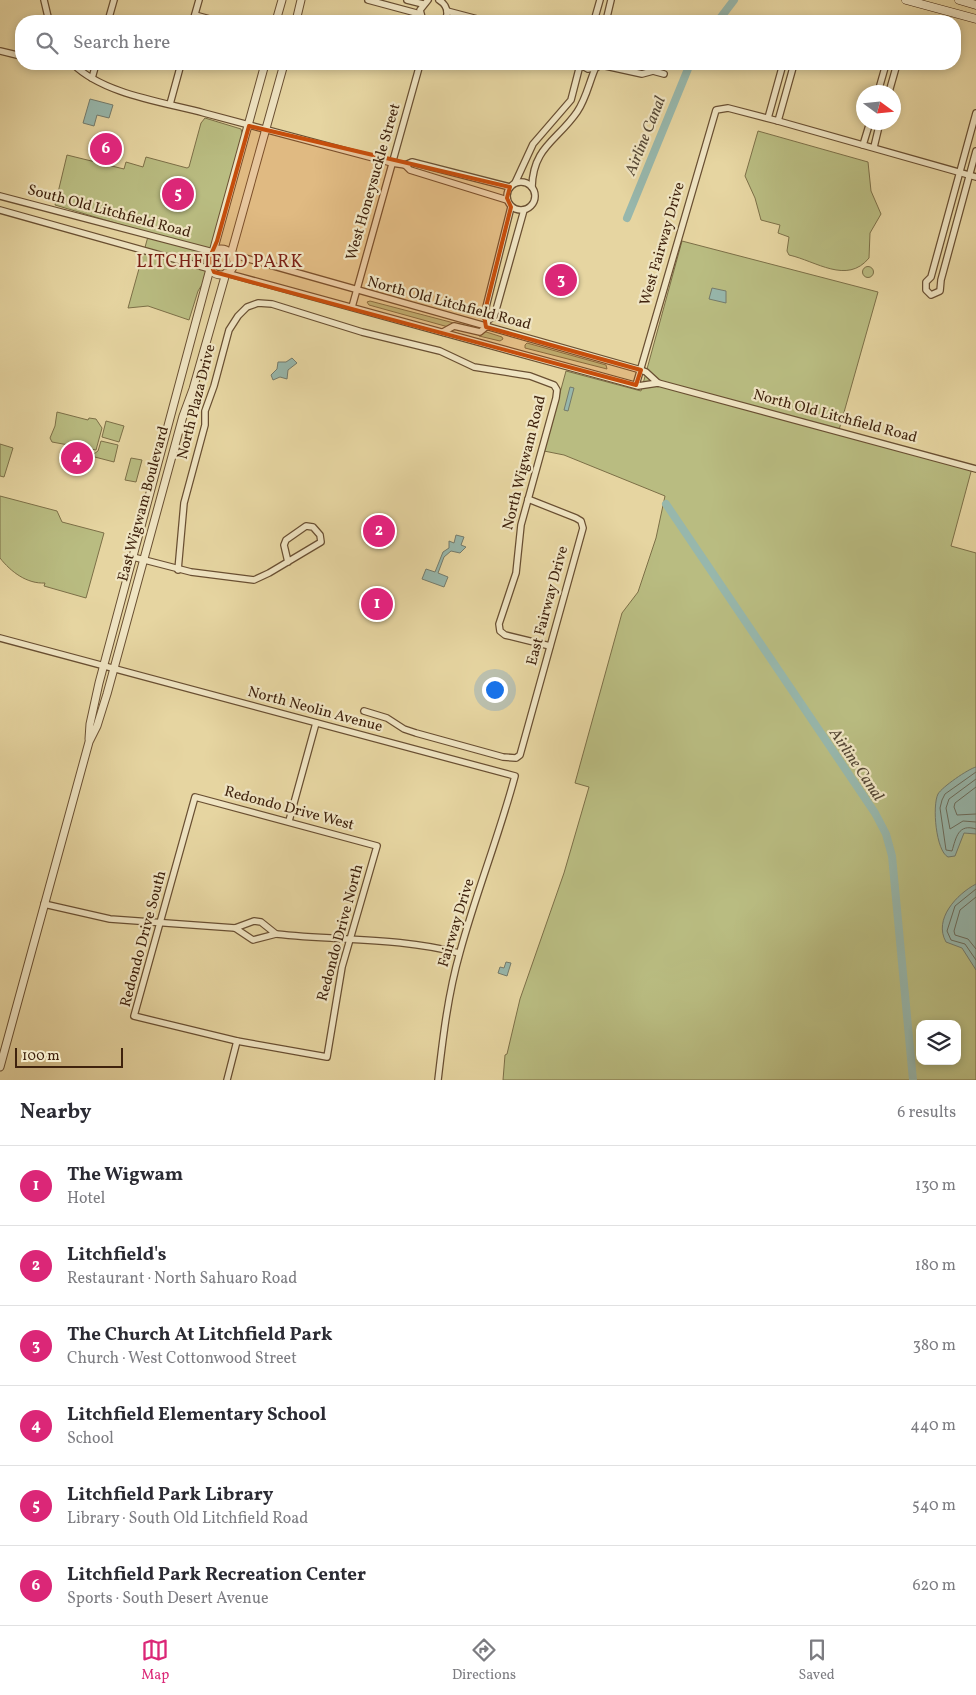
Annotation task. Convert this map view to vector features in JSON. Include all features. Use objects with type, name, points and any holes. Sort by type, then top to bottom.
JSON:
[{"type":"main road","points":[[906,0],[976,19]]},
{"type":"main road","points":[[959,0],[976,5]]},
{"type":"street","points":[[44,0],[48,15]]},
{"type":"street","points":[[110,15],[114,0]]},
{"type":"street","points":[[195,15],[199,0]]},
{"type":"street","points":[[278,15],[282,0]]},
{"type":"street","points":[[297,15],[301,0]]},
{"type":"street","points":[[368,0],[420,14],[425,2],[407,0]]},
{"type":"street","points":[[439,0],[445,5],[447,11],[446,15]]},
{"type":"street","points":[[596,15],[600,0]]},
{"type":"street","points":[[608,15],[612,0]]},
{"type":"street","points":[[447,11],[462,15]]},
{"type":"street","points":[[0,51],[15,55]]},
{"type":"street","points":[[79,70],[110,87],[249,126],[392,163],[405,165],[412,162],[510,188]]},
{"type":"street","points":[[92,78],[94,70]]},
{"type":"street","points":[[170,104],[179,70]]},
{"type":"street","points":[[263,70],[249,126],[209,258],[210,269],[218,274],[226,274],[233,265],[231,254],[263,129],[282,70]]},
{"type":"street","name":"West Honeysuckle Street","points":[[352,307],[418,70]]},
{"type":"street","points":[[507,200],[510,188],[515,183],[533,144],[570,100],[578,70]]},
{"type":"street","points":[[511,207],[524,210],[530,208],[535,200],[532,187],[533,175],[539,155],[547,143],[576,114],[597,70]]},
{"type":"street","points":[[620,70],[642,74],[653,71],[664,74]]},
{"type":"street","points":[[781,70],[768,118],[973,176]]},
{"type":"street","points":[[786,70],[791,73]]},
{"type":"street","points":[[778,121],[792,70]]},
{"type":"street","points":[[880,85],[884,70]]},
{"type":"street","points":[[891,85],[894,70]]},
{"type":"street","name":"West Fairway Drive","points":[[636,385],[642,370],[716,110],[728,108],[768,118]]},
{"type":"street","points":[[976,113],[931,278],[926,282],[926,290],[931,295],[940,291],[952,238],[973,176],[976,151]]},
{"type":"street","points":[[863,145],[868,130]]},
{"type":"street","points":[[874,147],[878,130]]},
{"type":"street","points":[[405,165],[410,170],[507,200],[511,207],[484,315],[488,320]]},
{"type":"street","points":[[515,183],[524,182],[532,187]]},
{"type":"street","name":"South Old Litchfield Road","points":[[0,196],[212,252]]},
{"type":"street","name":"South Old Litchfield Road","points":[[0,210],[210,269]]},
{"type":"street","points":[[488,320],[494,318],[524,210]]},
{"type":"street","points":[[942,236],[952,238]]},
{"type":"street","points":[[212,252],[220,249],[231,254]]},
{"type":"street","name":"North Old Litchfield Road","points":[[231,254],[642,370],[658,382]]},
{"type":"street","name":"East Wigwam Boulevard","points":[[0,1067],[89,742],[97,726],[133,558],[210,269]]},
{"type":"street","name":"North Old Litchfield Road","points":[[226,274],[636,385],[658,382],[976,468]]},
{"type":"street","name":"East Wigwam Boulevard","points":[[109,667],[143,560],[183,416],[226,274]]},
{"type":"street","name":"North Plaza Drive","points":[[178,570],[184,503],[205,425],[205,408],[214,386],[229,330],[234,320],[247,308],[267,303],[314,315],[362,332]]},
{"type":"street","points":[[442,332],[454,326],[480,332],[486,327],[488,320]]},
{"type":"street","name":"North Wigwam Road","points":[[362,332],[440,351],[474,367],[530,376],[554,385],[557,394],[520,530],[516,573],[499,626],[501,632],[507,636],[550,646]]},
{"type":"street","name":"East Fairway Drive","points":[[364,711],[390,719],[406,730],[453,744],[516,758],[521,754],[582,526],[576,518],[528,498]]},
{"type":"street","points":[[133,558],[178,570],[254,580],[288,562],[321,542],[320,535],[313,527],[306,526],[287,537],[284,545],[288,562]]},
{"type":"street","name":"North Neolin Avenue","points":[[0,638],[515,776]]},
{"type":"street","points":[[289,821],[316,723]]},
{"type":"street","name":"Fairway Drive","points":[[438,1080],[446,1013],[459,954],[501,826],[515,776]]},
{"type":"street","name":"Redondo Drive West","points":[[195,797],[377,846]]},
{"type":"street","name":"Redondo Drive South","points":[[195,797],[134,1016],[238,1040]]},
{"type":"street","name":"Redondo Drive North","points":[[238,1040],[327,1057],[336,993],[349,940],[377,846]]},
{"type":"street","points":[[44,904],[110,919],[160,924],[235,928],[258,921],[276,934]]},
{"type":"street","points":[[235,928],[253,940],[276,934],[349,940],[401,941],[425,944],[459,954]]},
{"type":"street","points":[[227,1080],[238,1040]]},
{"type":"highlighted area","points":[[249,126],[510,187],[507,198],[511,207],[484,315],[486,327],[641,370],[636,385],[214,272],[209,259],[217,241]]},
{"type":"green space","points":[[205,118],[241,129],[243,137],[203,283],[198,291],[189,320],[148,306],[128,308],[149,233],[55,205],[67,155],[124,169],[126,162],[143,167],[146,157],[187,168],[189,167],[201,123]]},
{"type":"green space","points":[[758,131],[868,162],[871,191],[881,214],[870,233],[869,258],[860,266],[851,270],[831,269],[789,255],[787,251],[789,237],[778,233],[780,225],[761,220],[755,198],[745,176]]},
{"type":"green space","points":[[682,241],[878,292],[839,430],[972,468],[951,546],[976,553],[976,1080],[503,1080],[505,1055],[507,1054],[520,999],[564,873],[589,787],[575,783],[622,613],[638,592],[656,538],[665,496],[564,455],[544,451],[566,371],[641,391]]},
{"type":"green space","points":[[866,267],[870,267],[873,272],[872,276],[866,277],[863,274],[863,270]]},
{"type":"green space","points":[[370,301],[455,324],[452,328],[369,305],[367,302]]},
{"type":"green space","points":[[480,330],[503,339],[500,341],[479,336],[477,333]]},
{"type":"green space","points":[[527,343],[606,365],[607,369],[525,348]]},
{"type":"green space","points":[[57,412],[88,420],[89,418],[96,419],[102,428],[96,450],[52,442],[50,438],[55,426]]},
{"type":"green space","points":[[106,421],[124,426],[119,442],[102,437]]},
{"type":"green space","points":[[101,441],[118,445],[114,462],[91,456],[98,451]]},
{"type":"green space","points":[[0,444],[13,448],[4,477],[0,476]]},
{"type":"green space","points":[[131,458],[142,460],[136,482],[125,480]]},
{"type":"green space","points":[[0,496],[57,511],[62,522],[104,533],[86,598],[44,586],[45,583],[26,579],[9,568],[0,558]]},
{"type":"water","points":[[90,99],[113,105],[109,118],[97,115],[94,126],[83,123]]},
{"type":"water","points":[[712,288],[726,291],[726,303],[709,299]]},
{"type":"water","points":[[292,358],[297,363],[288,370],[287,379],[280,377],[273,380],[271,375],[277,369],[278,362],[286,362]]},
{"type":"water","points":[[570,387],[574,388],[568,411],[564,410]]},
{"type":"water","points":[[456,535],[464,537],[461,545],[466,547],[460,553],[451,551],[444,557],[438,573],[448,577],[444,587],[422,579],[426,569],[435,572],[443,552],[449,548],[449,541],[454,543]]},
{"type":"water","points":[[976,767],[976,834],[964,833],[955,856],[948,857],[944,853],[938,838],[935,818],[936,800],[944,787]]},
{"type":"water","points":[[976,884],[976,970],[962,948],[946,942],[943,925],[949,908],[961,894]]},
{"type":"water","points":[[506,962],[511,963],[507,976],[498,973],[500,967],[504,968]]},
{"type":"waterway","name":"Airline Canal","points":[[723,15],[734,0]]},
{"type":"waterway","name":"Airline Canal","points":[[627,218],[688,70]]},
{"type":"waterway","name":"Airline Canal","points":[[666,504],[875,813],[886,834],[892,856],[913,1080]]},
{"type":"place","name":"Litchfield Park Recreation Center","points":[[106,149]]},
{"type":"place","name":"Litchfield Park Library","points":[[178,194]]},
{"type":"place","name":"The Church At Litchfield Park","points":[[561,280]]},
{"type":"place","name":"Litchfield Elementary School","points":[[77,458]]},
{"type":"place","name":"Litchfield's","points":[[379,531]]},
{"type":"place","name":"The Wigwam","points":[[377,604]]},
{"type":"district","name":"LITCHFIELD PARK","points":[[220,262]]}]
